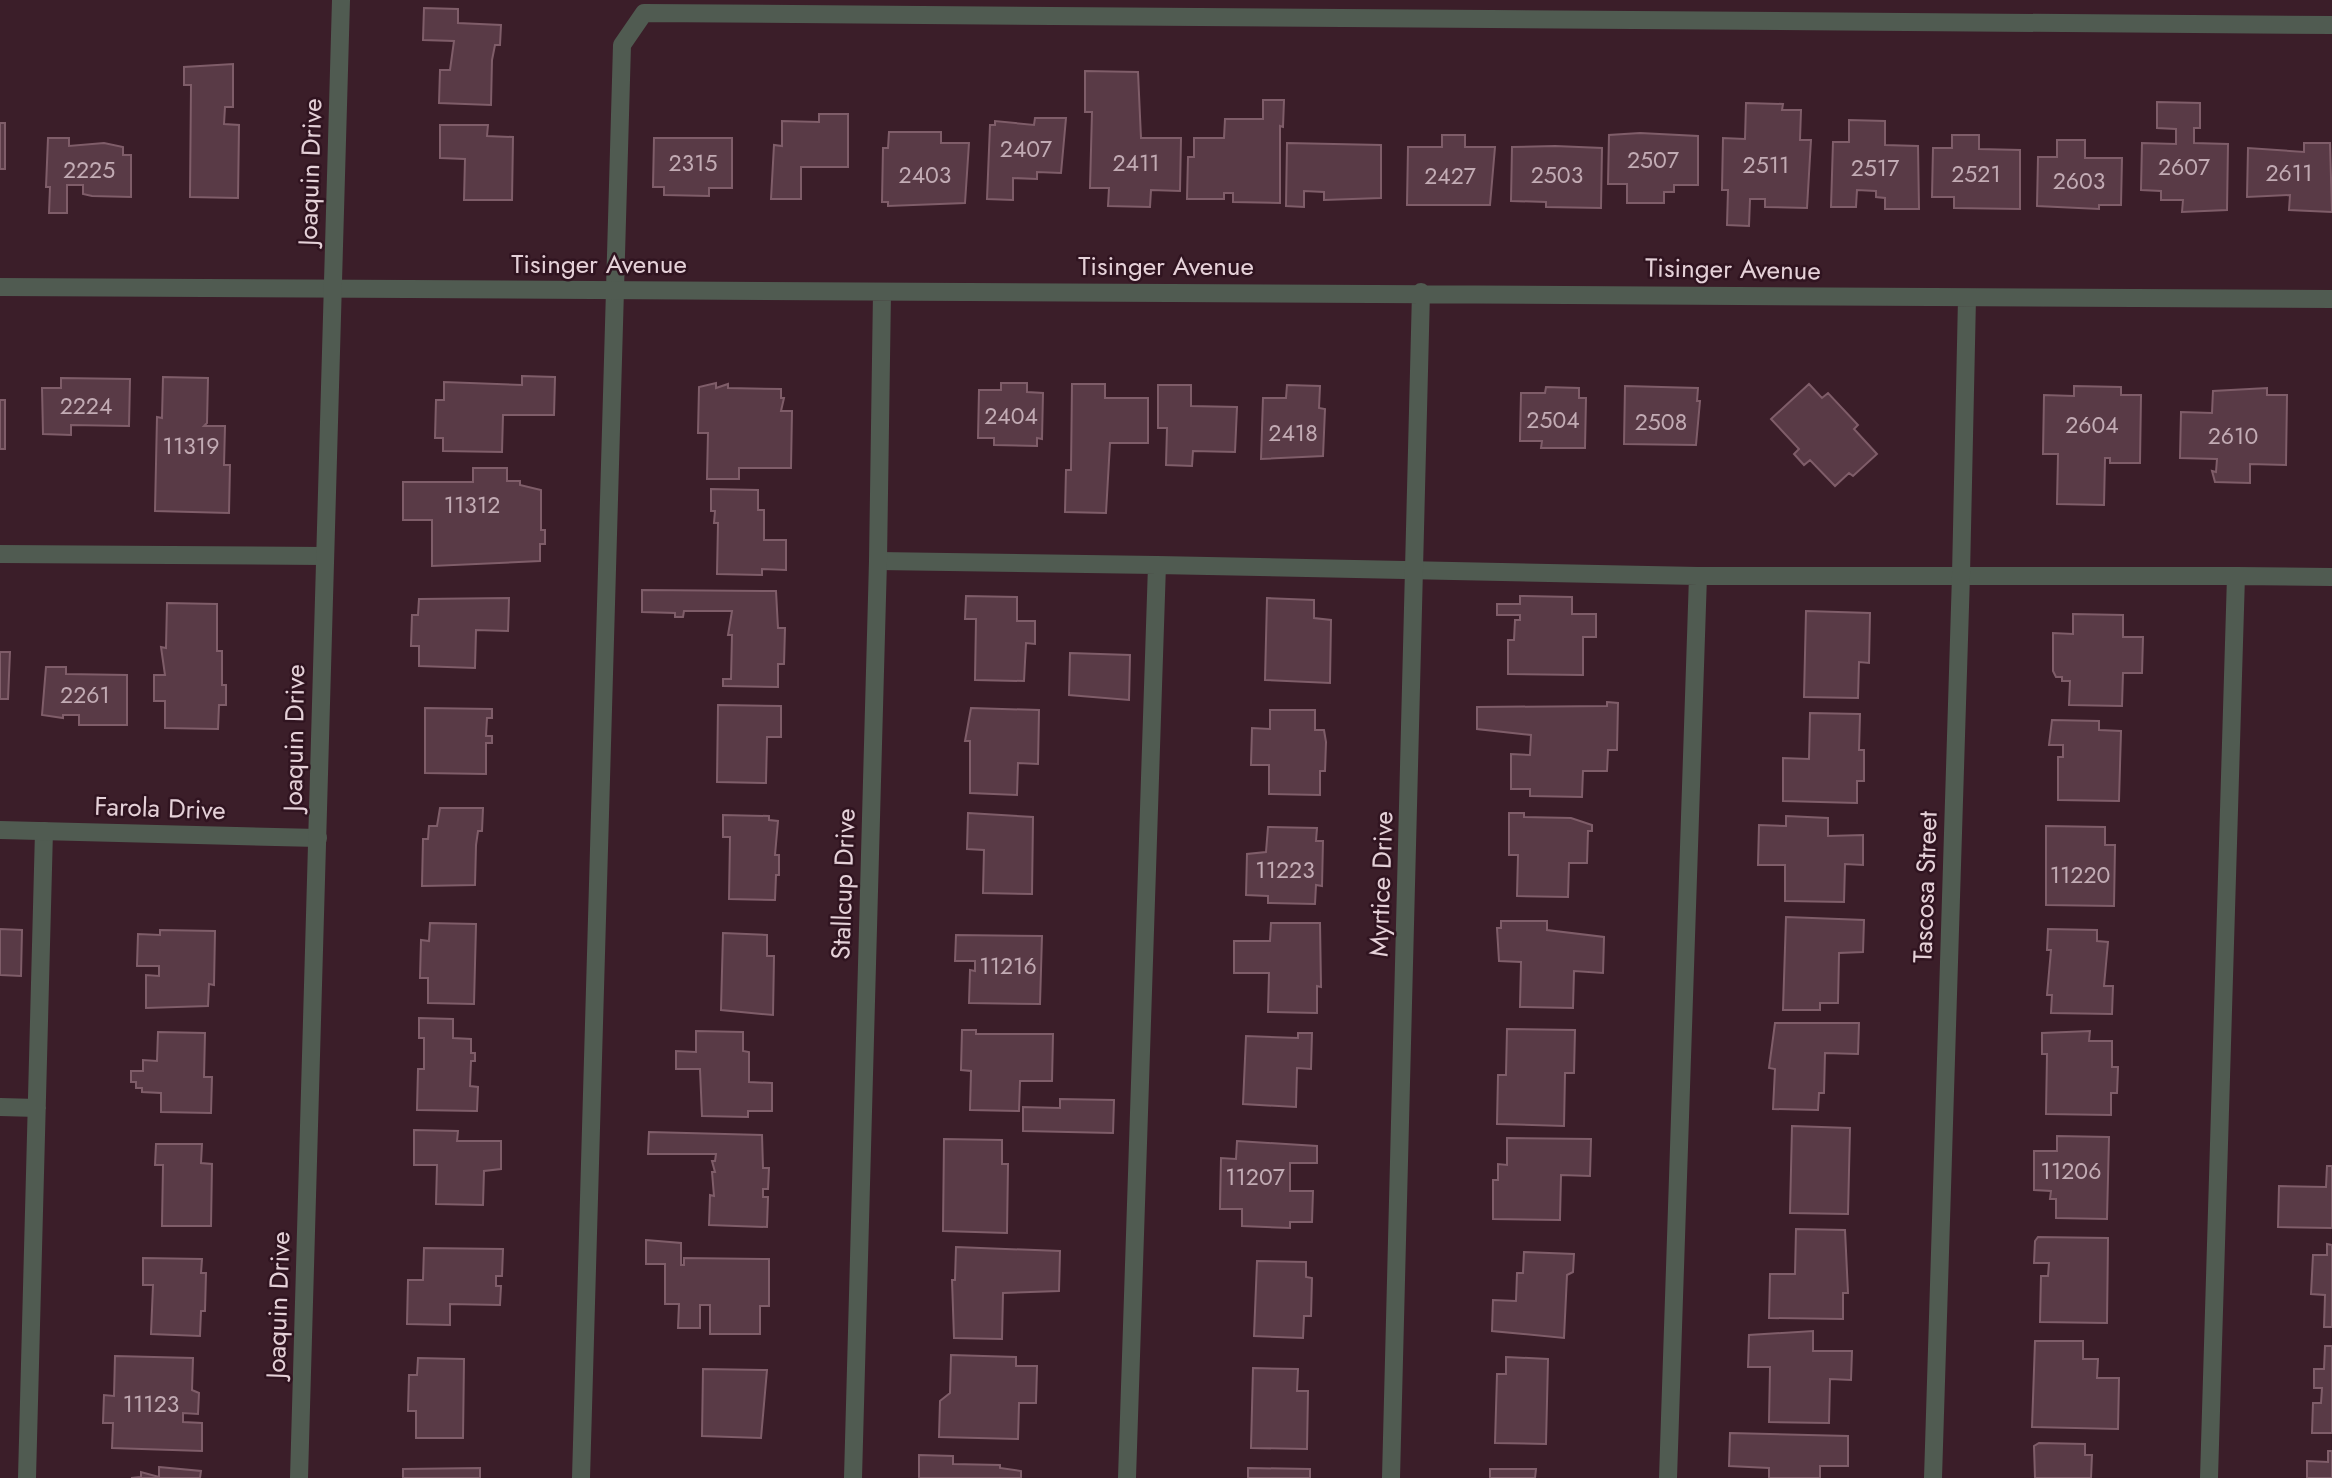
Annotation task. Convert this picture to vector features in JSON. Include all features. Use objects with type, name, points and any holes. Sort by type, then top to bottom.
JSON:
[{"type":"street","name":"Joaquin Drive","points":[[299,1478],[341,0]]},
{"type":"street","points":[[581,1478],[622,45],[644,13],[2332,25]]},
{"type":"street","name":"Tisinger Avenue","points":[[0,287],[1421,292],[2332,299]]},
{"type":"street","name":"Stallcup Drive","points":[[853,1478],[878,561],[882,292]]},
{"type":"street","name":"Myrtice Drive","points":[[1391,1478],[1421,292]]},
{"type":"street","name":"Tascosa Street","points":[[1933,1478],[1961,575],[1966,298]]},
{"type":"street","points":[[0,554],[324,556]]},
{"type":"street","points":[[878,561],[1698,576],[2332,577]]},
{"type":"street","points":[[1128,1478],[1157,565]]},
{"type":"street","points":[[1668,1478],[1698,576]]},
{"type":"street","points":[[2209,1478],[2236,576]]},
{"type":"street","name":"Farola Drive","points":[[0,830],[318,838]]},
{"type":"street","points":[[27,1478],[44,831]]},
{"type":"street","points":[[0,1107],[37,1108]]},
{"type":"building","points":[[424,8],[458,9],[458,23],[501,25],[500,45],[495,45],[492,60],[491,105],[439,103],[440,70],[450,70],[454,41],[423,40]]},
{"type":"building","points":[[233,64],[233,107],[225,107],[224,124],[239,125],[238,198],[190,197],[191,85],[184,85],[184,67]]},
{"type":"building","points":[[1085,71],[1138,72],[1141,138],[1181,138],[1180,191],[1151,190],[1150,207],[1108,206],[1109,188],[1090,188],[1092,112],[1085,112]]},
{"type":"building","points":[[1263,100],[1284,100],[1283,127],[1280,126],[1280,203],[1233,202],[1233,193],[1224,193],[1224,199],[1187,199],[1188,157],[1194,157],[1194,138],[1224,138],[1225,119],[1263,119]]},
{"type":"building","points":[[2157,102],[2200,103],[2200,128],[2194,128],[2194,143],[2228,144],[2227,210],[2182,212],[2183,200],[2161,200],[2161,191],[2141,190],[2142,143],[2176,144],[2176,129],[2157,128]]},
{"type":"building","points":[[1746,103],[1783,104],[1782,110],[1801,110],[1800,140],[1811,140],[1807,208],[1765,207],[1765,199],[1750,199],[1749,226],[1727,225],[1728,190],[1722,190],[1723,138],[1745,139]]},
{"type":"building","points":[[819,114],[848,114],[848,167],[801,167],[801,199],[771,199],[774,145],[782,146],[782,121],[819,122]]},
{"type":"building","points":[[1035,118],[1066,118],[1061,173],[1037,172],[1037,179],[1013,178],[1013,200],[987,199],[990,125],[995,125],[995,121],[1034,125]]},
{"type":"building","points":[[1849,120],[1885,121],[1885,145],[1918,146],[1919,209],[1885,209],[1885,198],[1876,197],[1876,191],[1857,190],[1856,207],[1831,207],[1833,142],[1849,142]]},
{"type":"building","points":[[0,123],[5,123],[5,169],[0,169]]},
{"type":"building","points":[[440,125],[488,125],[487,136],[513,137],[512,200],[464,200],[465,159],[440,158]]},
{"type":"building","points":[[889,132],[941,132],[941,143],[969,143],[965,203],[888,206],[888,202],[882,202],[883,148],[888,148]]},
{"type":"building","points":[[1640,133],[1698,136],[1698,185],[1674,185],[1674,192],[1664,192],[1664,203],[1627,203],[1627,184],[1608,184],[1609,135]]},
{"type":"building","points":[[1442,135],[1465,135],[1465,147],[1495,147],[1490,205],[1407,205],[1408,147],[1442,147]]},
{"type":"building","points":[[1952,135],[1979,135],[1979,149],[2020,150],[2020,209],[1954,208],[1954,197],[1932,197],[1933,148],[1952,148]]},
{"type":"building","points":[[48,138],[69,138],[69,146],[104,143],[123,147],[123,155],[131,155],[131,197],[92,196],[83,194],[83,185],[67,185],[67,213],[49,213],[50,187],[46,187]]},
{"type":"building","points":[[654,138],[732,138],[732,188],[709,188],[709,196],[664,195],[664,187],[653,187]]},
{"type":"building","points":[[2057,140],[2085,140],[2085,158],[2122,158],[2121,205],[2099,205],[2099,209],[2037,206],[2038,157],[2057,157]]},
{"type":"building","points":[[1287,143],[1381,145],[1381,198],[1324,200],[1324,192],[1304,191],[1304,207],[1286,206]]},
{"type":"building","points":[[2304,143],[2330,143],[2332,212],[2289,210],[2290,195],[2247,197],[2248,148],[2304,152]]},
{"type":"building","points":[[1512,147],[1602,148],[1601,208],[1546,207],[1546,202],[1511,201]]},
{"type":"building","points":[[522,376],[555,377],[554,415],[503,415],[502,452],[443,451],[443,438],[435,438],[436,400],[444,400],[444,382],[522,385]]},
{"type":"building","points":[[163,377],[208,378],[207,423],[204,426],[225,426],[224,465],[230,465],[229,513],[155,511],[157,417],[162,418]]},
{"type":"building","points":[[61,378],[130,379],[129,426],[71,425],[71,435],[43,434],[42,388],[61,388]]},
{"type":"building","points":[[716,383],[716,388],[728,384],[728,388],[781,389],[781,398],[784,398],[781,411],[792,411],[791,468],[739,468],[739,479],[707,479],[708,433],[698,433],[699,387]]},
{"type":"building","points":[[1001,383],[1027,383],[1027,392],[1043,393],[1042,439],[1037,438],[1037,446],[994,445],[994,438],[978,438],[979,390],[1001,390]]},
{"type":"building","points":[[1072,384],[1105,384],[1105,398],[1148,398],[1148,443],[1110,443],[1106,513],[1065,512],[1066,470],[1071,470]]},
{"type":"building","points":[[1809,384],[1822,398],[1828,393],[1858,425],[1854,429],[1877,454],[1853,476],[1849,473],[1835,486],[1810,460],[1804,465],[1794,454],[1799,449],[1771,419]]},
{"type":"building","points":[[1158,385],[1191,385],[1191,406],[1237,407],[1235,452],[1193,451],[1192,466],[1166,465],[1167,428],[1158,428]]},
{"type":"building","points":[[1287,385],[1320,386],[1319,408],[1325,409],[1323,456],[1261,459],[1263,398],[1286,398]]},
{"type":"building","points":[[1625,386],[1698,388],[1697,401],[1700,401],[1696,445],[1624,444]]},
{"type":"building","points":[[2074,386],[2121,387],[2121,395],[2141,395],[2140,463],[2110,463],[2110,458],[2105,458],[2104,505],[2057,504],[2058,454],[2043,454],[2044,395],[2074,396]]},
{"type":"building","points":[[1546,387],[1579,388],[1579,398],[1586,398],[1585,448],[1541,448],[1542,441],[1520,441],[1521,393],[1545,393]]},
{"type":"building","points":[[2267,388],[2267,395],[2287,395],[2286,465],[2250,464],[2250,483],[2215,482],[2212,471],[2216,472],[2217,459],[2180,458],[2181,412],[2212,413],[2213,391]]},
{"type":"building","points":[[0,400],[5,400],[5,449],[0,449]]},
{"type":"building","points":[[473,468],[507,468],[507,481],[520,481],[520,485],[541,490],[541,530],[545,530],[545,544],[540,544],[540,561],[432,566],[432,520],[403,520],[403,482],[473,482]]},
{"type":"building","points":[[711,489],[758,490],[758,510],[764,510],[764,540],[786,540],[786,570],[762,569],[762,575],[717,574],[718,523],[714,523],[715,511],[711,511]]},
{"type":"building","points":[[642,590],[776,591],[778,628],[785,628],[784,664],[778,664],[778,687],[723,686],[723,679],[731,679],[732,635],[728,635],[732,611],[684,611],[683,617],[675,617],[675,613],[642,612]]},
{"type":"building","points":[[966,596],[1017,597],[1017,621],[1035,621],[1035,644],[1026,643],[1024,681],[975,680],[976,619],[965,619]]},
{"type":"building","points":[[1520,596],[1572,597],[1572,614],[1596,614],[1596,637],[1583,637],[1583,675],[1508,674],[1508,640],[1514,640],[1515,620],[1520,620],[1520,615],[1497,615],[1497,604],[1520,604]]},
{"type":"building","points":[[509,598],[508,631],[476,630],[475,668],[419,666],[419,646],[411,646],[412,615],[418,615],[419,599]]},
{"type":"building","points":[[1267,598],[1314,600],[1314,618],[1331,620],[1330,683],[1265,680]]},
{"type":"building","points":[[167,603],[217,604],[217,651],[222,651],[222,685],[226,685],[226,705],[219,705],[218,729],[165,728],[165,701],[154,701],[154,675],[165,675],[161,647],[166,648]]},
{"type":"building","points":[[1806,611],[1870,613],[1869,663],[1859,662],[1858,698],[1804,697]]},
{"type":"building","points":[[2073,614],[2123,615],[2123,637],[2143,637],[2142,673],[2123,673],[2122,706],[2069,705],[2070,681],[2062,681],[2062,677],[2056,677],[2053,671],[2053,633],[2073,634]]},
{"type":"building","points":[[0,652],[10,652],[8,699],[0,699]]},
{"type":"building","points":[[1070,653],[1130,655],[1129,700],[1069,695]]},
{"type":"building","points":[[46,667],[66,667],[66,674],[127,675],[127,725],[79,725],[79,715],[63,715],[63,718],[42,715]]},
{"type":"building","points":[[1607,702],[1618,703],[1617,750],[1608,750],[1607,771],[1583,771],[1582,797],[1530,796],[1530,789],[1511,789],[1511,754],[1530,755],[1531,735],[1477,729],[1477,707],[1607,706]]},
{"type":"building","points":[[718,705],[781,706],[781,737],[767,737],[766,783],[717,782]]},
{"type":"building","points":[[425,708],[492,709],[492,718],[487,718],[486,736],[492,736],[492,743],[486,743],[486,774],[425,773]]},
{"type":"building","points":[[971,708],[1039,710],[1038,764],[1018,763],[1017,795],[970,793],[970,741],[965,741]]},
{"type":"building","points":[[1270,710],[1315,710],[1315,730],[1324,730],[1326,742],[1325,771],[1320,771],[1320,795],[1269,794],[1269,765],[1251,765],[1252,728],[1270,729]]},
{"type":"building","points":[[1810,713],[1860,714],[1859,750],[1864,750],[1864,781],[1857,781],[1857,803],[1783,801],[1783,758],[1809,759]]},
{"type":"building","points":[[2052,720],[2099,721],[2099,730],[2121,731],[2119,801],[2058,800],[2058,757],[2063,757],[2063,745],[2049,745]]},
{"type":"building","points":[[440,808],[483,808],[482,831],[478,831],[476,845],[475,885],[422,886],[423,839],[428,839],[429,826],[437,826]]},
{"type":"building","points":[[968,813],[1033,817],[1032,894],[983,893],[984,850],[967,849]]},
{"type":"building","points":[[1509,813],[1524,813],[1524,817],[1571,818],[1592,825],[1592,831],[1588,831],[1587,863],[1569,863],[1568,897],[1517,896],[1518,855],[1509,855]]},
{"type":"building","points":[[723,815],[769,816],[769,820],[778,821],[775,855],[779,855],[779,875],[776,875],[775,900],[729,899],[730,837],[723,837]]},
{"type":"building","points":[[1786,816],[1828,818],[1828,836],[1863,835],[1863,865],[1845,864],[1844,902],[1785,901],[1785,865],[1758,865],[1759,825],[1786,826]]},
{"type":"building","points":[[2046,826],[2105,827],[2105,845],[2115,845],[2114,906],[2046,905]]},
{"type":"building","points":[[1268,827],[1317,828],[1316,841],[1323,841],[1322,886],[1316,885],[1315,904],[1268,903],[1268,896],[1246,895],[1247,854],[1266,852]]},
{"type":"building","points":[[1786,917],[1864,920],[1863,952],[1839,953],[1838,1003],[1820,1003],[1820,1010],[1783,1010]]},
{"type":"building","points":[[1501,921],[1547,921],[1547,930],[1604,937],[1603,973],[1574,971],[1573,1008],[1520,1007],[1521,962],[1499,961],[1497,928],[1501,928]]},
{"type":"building","points":[[430,923],[476,924],[474,1004],[428,1003],[428,978],[420,978],[421,940],[429,941]]},
{"type":"building","points":[[1271,923],[1320,923],[1321,987],[1317,986],[1317,1013],[1268,1012],[1269,973],[1234,973],[1234,941],[1270,941]]},
{"type":"building","points":[[0,929],[22,930],[21,976],[0,975]]},
{"type":"building","points":[[2048,929],[2097,930],[2097,941],[2108,942],[2104,986],[2113,986],[2112,1014],[2051,1013],[2052,995],[2047,995],[2051,950],[2047,950]]},
{"type":"building","points":[[160,930],[215,931],[214,985],[209,984],[208,1006],[146,1008],[146,975],[159,976],[159,966],[137,966],[138,934],[160,935]]},
{"type":"building","points":[[723,933],[767,935],[767,956],[774,956],[773,1015],[721,1010]]},
{"type":"building","points":[[956,935],[1042,936],[1040,1004],[969,1003],[970,970],[975,971],[975,961],[955,961]]},
{"type":"building","points":[[419,1018],[453,1019],[453,1038],[471,1039],[471,1053],[475,1053],[475,1061],[471,1061],[470,1086],[478,1087],[477,1111],[417,1110],[418,1069],[424,1069],[424,1038],[419,1038]]},
{"type":"building","points":[[1775,1023],[1859,1023],[1858,1054],[1825,1053],[1824,1093],[1819,1093],[1818,1110],[1773,1109],[1775,1069],[1769,1068]]},
{"type":"building","points":[[1507,1029],[1575,1030],[1574,1073],[1565,1073],[1564,1126],[1497,1124],[1498,1075],[1506,1075]]},
{"type":"building","points":[[962,1030],[976,1030],[976,1034],[1053,1034],[1052,1081],[1020,1081],[1019,1111],[970,1110],[971,1071],[961,1070]]},
{"type":"building","points":[[696,1031],[743,1032],[743,1051],[749,1052],[749,1082],[772,1083],[772,1111],[748,1111],[748,1117],[702,1116],[700,1069],[676,1069],[676,1051],[696,1052]]},
{"type":"building","points":[[2090,1031],[2089,1041],[2112,1041],[2112,1067],[2118,1067],[2117,1093],[2111,1093],[2111,1115],[2046,1114],[2047,1054],[2042,1054],[2042,1033]]},
{"type":"building","points":[[158,1032],[205,1033],[204,1077],[212,1077],[211,1113],[161,1112],[161,1093],[142,1092],[142,1088],[136,1088],[136,1082],[131,1082],[131,1071],[143,1071],[143,1060],[157,1061]]},
{"type":"building","points":[[1298,1033],[1312,1033],[1311,1069],[1297,1068],[1296,1107],[1243,1104],[1246,1036],[1298,1038]]},
{"type":"building","points":[[1060,1099],[1114,1100],[1113,1133],[1023,1131],[1023,1107],[1060,1108]]},
{"type":"building","points":[[1792,1126],[1850,1128],[1848,1214],[1790,1213]]},
{"type":"building","points":[[414,1130],[458,1131],[457,1141],[501,1141],[501,1169],[484,1171],[483,1205],[436,1204],[437,1165],[414,1165]]},
{"type":"building","points":[[649,1132],[762,1135],[763,1168],[769,1168],[768,1189],[763,1189],[763,1197],[768,1197],[767,1227],[709,1225],[710,1195],[714,1196],[712,1172],[715,1172],[712,1161],[715,1161],[716,1154],[648,1154]]},
{"type":"building","points":[[2057,1136],[2109,1137],[2107,1219],[2056,1218],[2056,1199],[2050,1199],[2051,1191],[2034,1190],[2034,1151],[2057,1151]]},
{"type":"building","points":[[1507,1138],[1591,1139],[1590,1176],[1561,1175],[1560,1220],[1493,1219],[1493,1180],[1498,1180],[1498,1164],[1507,1165]]},
{"type":"building","points":[[944,1139],[1002,1140],[1002,1164],[1008,1164],[1007,1233],[943,1231]]},
{"type":"building","points":[[1237,1141],[1317,1146],[1317,1163],[1290,1163],[1290,1191],[1313,1191],[1312,1222],[1290,1222],[1290,1228],[1242,1226],[1242,1209],[1220,1209],[1221,1158],[1236,1159]]},
{"type":"building","points":[[156,1144],[202,1144],[201,1163],[212,1164],[211,1226],[162,1226],[163,1165],[155,1165]]},
{"type":"building","points":[[2327,1166],[2332,1166],[2332,1228],[2278,1227],[2279,1186],[2326,1187]]},
{"type":"building","points":[[1796,1229],[1845,1230],[1848,1293],[1843,1293],[1843,1319],[1769,1318],[1770,1274],[1795,1274]]},
{"type":"building","points":[[2038,1237],[2108,1238],[2107,1323],[2040,1322],[2041,1276],[2048,1276],[2049,1263],[2034,1263],[2035,1241]]},
{"type":"building","points":[[646,1240],[681,1243],[681,1265],[684,1265],[684,1258],[769,1259],[769,1306],[760,1306],[760,1334],[710,1334],[710,1305],[700,1305],[700,1328],[678,1328],[679,1304],[665,1304],[665,1264],[646,1264]]},
{"type":"building","points":[[2327,1244],[2332,1245],[2332,1327],[2324,1327],[2325,1295],[2311,1294],[2313,1255],[2327,1255]]},
{"type":"building","points":[[956,1247],[1060,1251],[1059,1291],[1003,1293],[1002,1339],[954,1338],[952,1280],[955,1280]]},
{"type":"building","points":[[424,1248],[503,1249],[502,1276],[496,1276],[496,1286],[501,1286],[500,1305],[450,1304],[450,1325],[407,1324],[408,1280],[423,1280]]},
{"type":"building","points":[[1524,1252],[1574,1254],[1573,1272],[1567,1275],[1564,1338],[1492,1331],[1493,1300],[1516,1301],[1517,1273],[1523,1273]]},
{"type":"building","points":[[143,1258],[202,1259],[201,1273],[206,1273],[205,1311],[201,1311],[200,1336],[151,1334],[153,1285],[143,1285]]},
{"type":"building","points":[[1257,1261],[1306,1262],[1306,1277],[1312,1278],[1311,1316],[1304,1316],[1303,1338],[1254,1336]]},
{"type":"building","points":[[1813,1331],[1813,1351],[1852,1351],[1851,1380],[1830,1379],[1829,1423],[1769,1422],[1770,1367],[1748,1367],[1749,1335]]},
{"type":"building","points":[[2035,1341],[2083,1341],[2083,1359],[2098,1359],[2097,1378],[2119,1378],[2118,1429],[2032,1427]]},
{"type":"building","points":[[2325,1346],[2332,1346],[2332,1433],[2312,1433],[2313,1403],[2321,1403],[2322,1388],[2314,1388],[2314,1369],[2324,1369]]},
{"type":"building","points":[[951,1355],[1016,1357],[1016,1366],[1037,1366],[1036,1403],[1019,1403],[1018,1439],[939,1437],[940,1401],[950,1393]]},
{"type":"building","points":[[115,1356],[193,1358],[192,1390],[199,1393],[198,1414],[183,1413],[183,1422],[202,1423],[202,1451],[112,1448],[113,1423],[103,1423],[104,1395],[114,1396]]},
{"type":"building","points":[[1506,1357],[1548,1359],[1546,1444],[1495,1443],[1497,1374],[1506,1374]]},
{"type":"building","points":[[418,1358],[464,1359],[463,1438],[416,1438],[416,1411],[408,1411],[409,1375],[417,1375]]},
{"type":"building","points":[[1253,1368],[1298,1369],[1297,1391],[1308,1391],[1307,1449],[1251,1448]]},
{"type":"building","points":[[703,1369],[767,1370],[761,1438],[702,1436]]},
{"type":"building","points":[[1730,1433],[1848,1436],[1848,1466],[1820,1466],[1820,1478],[1769,1478],[1769,1468],[1729,1466]]},
{"type":"building","points":[[2039,1443],[2085,1444],[2085,1455],[2092,1455],[2091,1478],[2035,1478],[2034,1446]]},
{"type":"building","points":[[2328,1451],[2332,1451],[2332,1478],[2307,1478],[2307,1461],[2328,1462]]},
{"type":"building","points":[[919,1455],[953,1456],[953,1464],[1000,1465],[1000,1468],[1021,1471],[1021,1478],[919,1478]]},
{"type":"building","points":[[159,1467],[201,1471],[200,1478],[131,1478],[141,1477],[141,1472],[159,1477]]},
{"type":"building","points":[[480,1468],[480,1478],[403,1478],[403,1469]]},
{"type":"building","points":[[1248,1468],[1310,1469],[1310,1478],[1248,1478]]},
{"type":"building","points":[[1490,1469],[1536,1469],[1535,1478],[1490,1478]]}]
